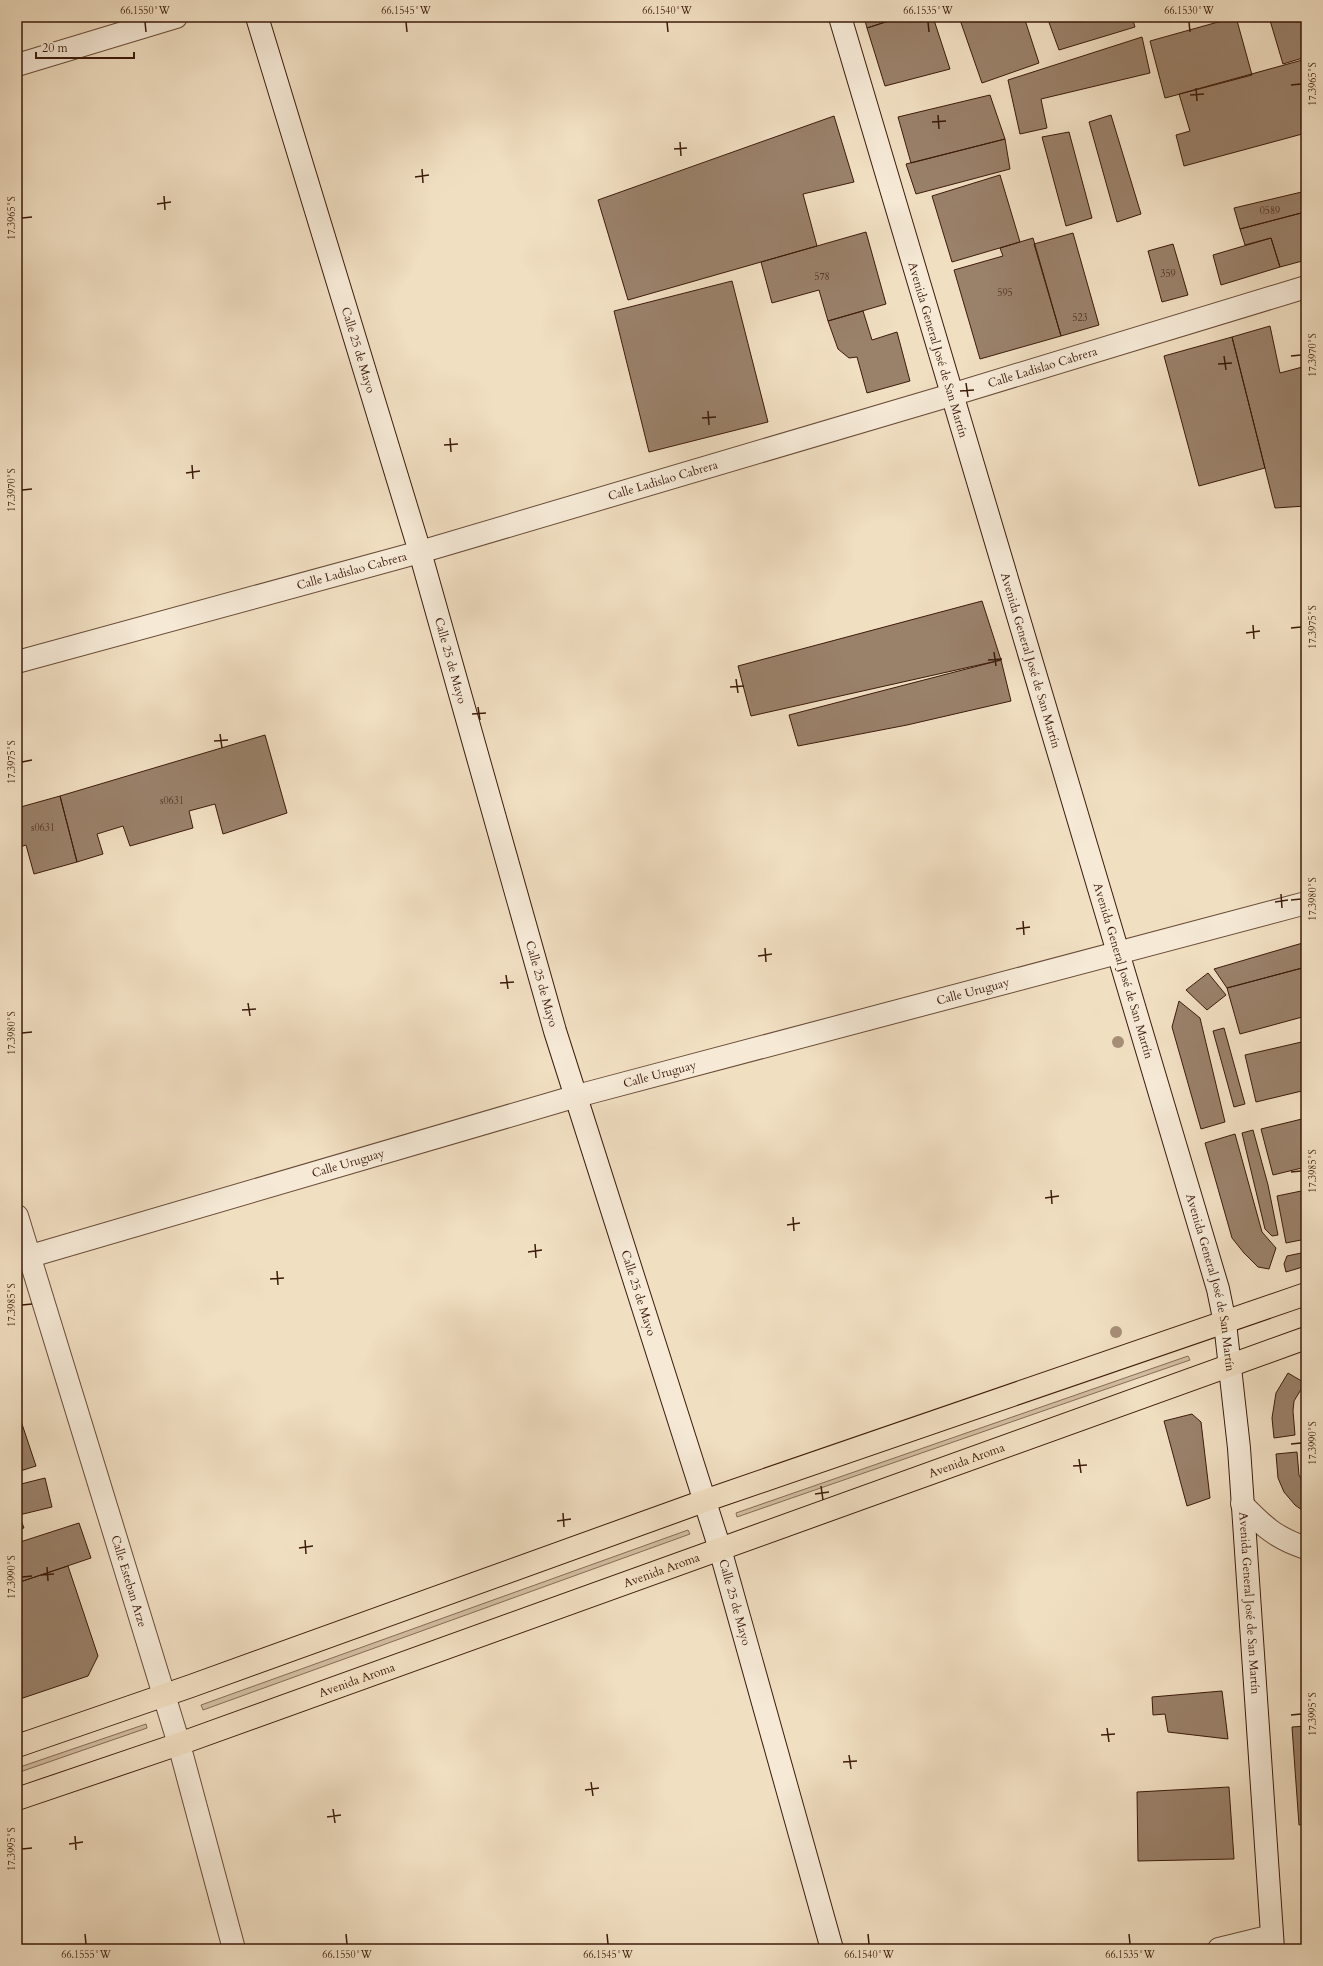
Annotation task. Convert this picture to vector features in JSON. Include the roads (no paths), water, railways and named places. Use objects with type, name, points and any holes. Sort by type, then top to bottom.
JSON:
[{"type":"main road","points":[[17,65],[176,17]]},
{"type":"main road","name":"Calle 25 de Mayo","points":[[257,17],[420,552],[555,1031],[577,1096],[720,1549],[832,1949]]},
{"type":"main road","name":"Avenida General José de San Martín","points":[[840,17],[951,395],[1119,953],[1216,1282],[1225,1323],[1239,1448],[1272,1943]]},
{"type":"main road","name":"Calle Ladislao Cabrera","points":[[17,662],[420,552],[951,395],[1306,287]]},
{"type":"main road","name":"Calle Uruguay","points":[[23,1258],[577,1096],[1306,903]]},
{"type":"main road","name":"Calle Esteban Arze","points":[[17,1216],[23,1258],[179,1744],[234,1949]]},
{"type":"main road","points":[[17,1746],[163,1696],[704,1502],[1306,1294]]},
{"type":"main road","name":"Avenida Aroma","points":[[17,1799],[179,1744],[1306,1338]]},
{"type":"main road","points":[[1242,1504],[1266,1528],[1287,1542],[1306,1548]]},
{"type":"main road","points":[[1218,1949],[1272,1943]]}]
